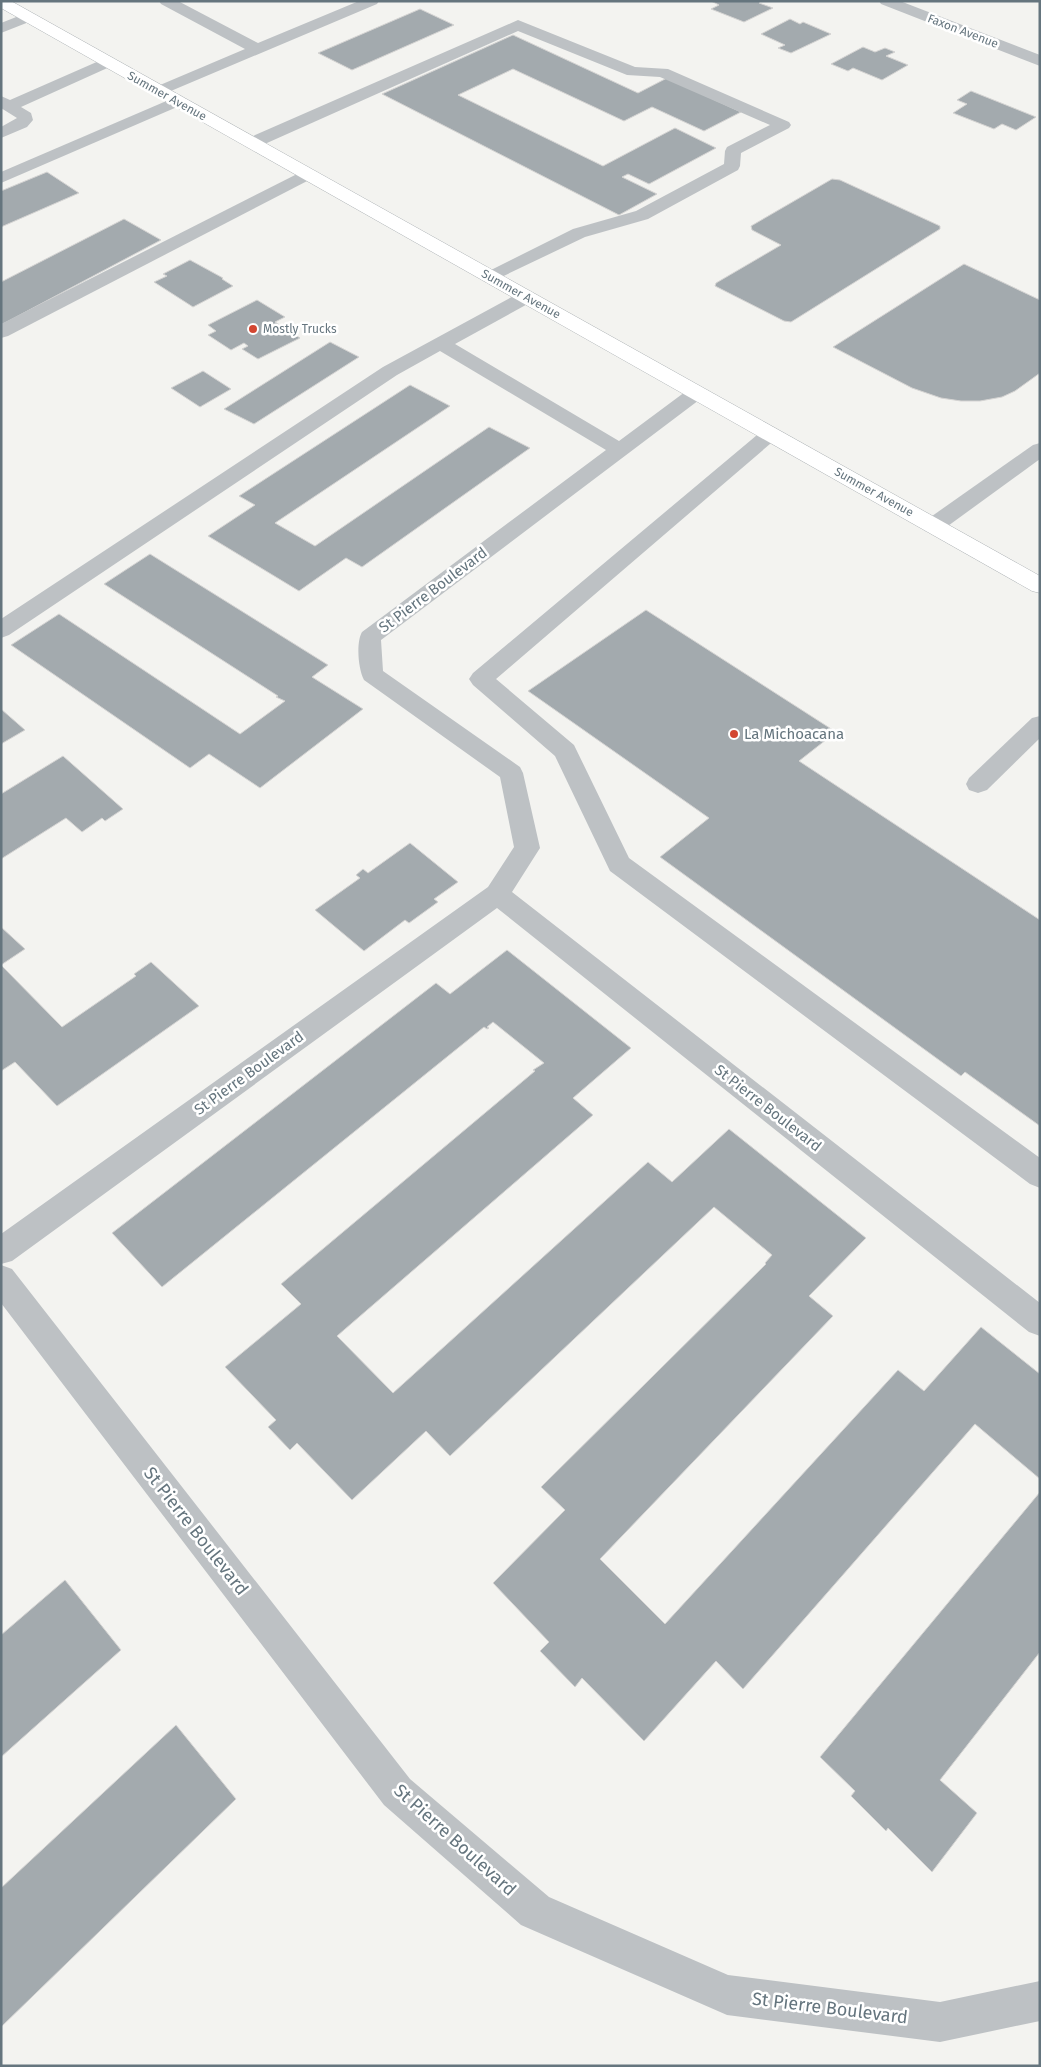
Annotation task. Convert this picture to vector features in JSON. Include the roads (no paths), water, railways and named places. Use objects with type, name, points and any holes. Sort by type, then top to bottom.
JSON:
[{"type":"main road","name":"Summer Avenue","points":[[1,2],[1040,586]]},
{"type":"street","points":[[166,1],[258,49]]},
{"type":"street","points":[[159,91],[372,1]]},
{"type":"street","name":"Faxon Avenue","points":[[886,1],[1040,62]]},
{"type":"street","points":[[1,28],[29,17]]},
{"type":"street","points":[[252,143],[518,26],[633,72],[662,72],[783,126],[733,151],[732,166],[642,215],[579,233],[491,277]]},
{"type":"street","points":[[5,104],[108,62]]},
{"type":"street","points":[[1,178],[178,101]]},
{"type":"street","points":[[1,132],[21,124],[26,116],[5,104]]},
{"type":"street","points":[[1,332],[307,174]]},
{"type":"street","points":[[1,630],[390,371],[526,297]]},
{"type":"street","points":[[440,343],[620,450]]},
{"type":"street","name":"St Pierre Boulevard","points":[[1,1251],[497,894],[527,848],[512,773],[372,674],[370,637],[696,393]]},
{"type":"street","points":[[770,434],[481,679],[565,751],[619,864],[1040,1175]]},
{"type":"street","points":[[934,526],[1040,449]]},
{"type":"street","points":[[978,784],[1040,724]]},
{"type":"street","name":"St Pierre Boulevard","points":[[497,894],[1040,1322]]},
{"type":"street","name":"St Pierre Boulevard","points":[[1,1279],[397,1792],[535,1912],[727,1995],[940,2022],[1040,2001]]},
{"type":"place","name":"Mostly Trucks","points":[[253,329]]},
{"type":"place","name":"La Michoacana","points":[[734,734]]}]
